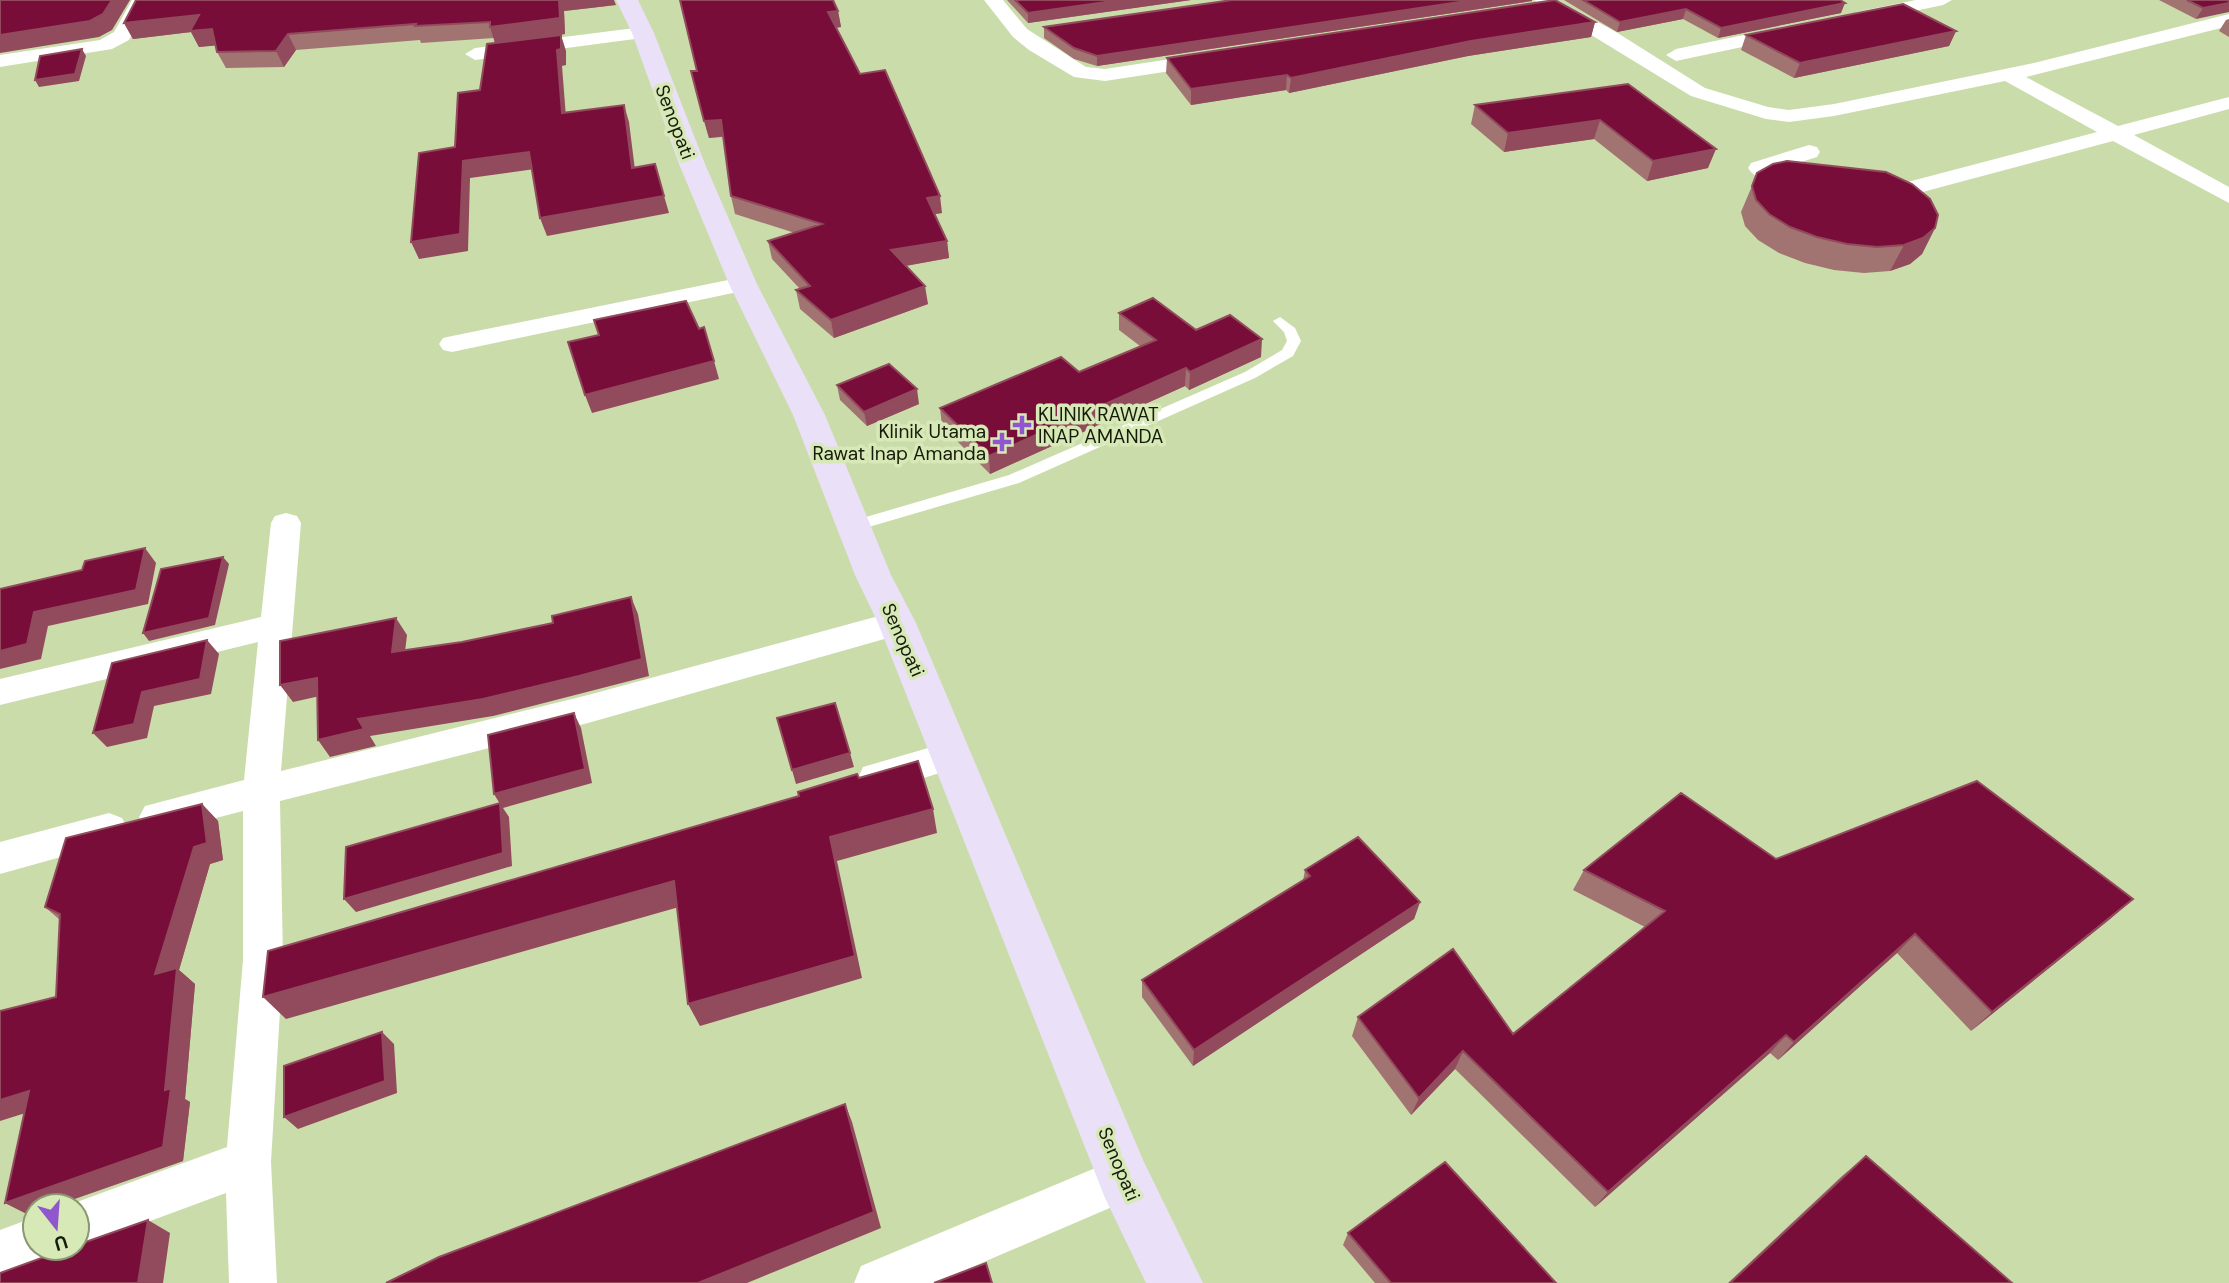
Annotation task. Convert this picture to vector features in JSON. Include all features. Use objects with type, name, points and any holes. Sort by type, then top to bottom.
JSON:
[{"type":"street","points":[[0,61],[105,45],[122,36],[141,0]]},
{"type":"street","points":[[993,0],[1020,33],[1074,71],[1097,75],[1224,57]]},
{"type":"street","points":[[1849,19],[1943,0]]},
{"type":"street","points":[[1522,12],[1549,3],[1609,36],[1698,92],[1766,113],[1805,116],[2034,69],[2229,20]]},
{"type":"street","points":[[475,54],[635,17]]},
{"type":"street","name":"Senopati","points":[[635,17],[691,164],[743,284],[809,415],[873,575],[897,623],[952,755],[1124,1179],[1175,1283]]},
{"type":"street","points":[[1676,55],[1809,28]]},
{"type":"street","points":[[1020,33],[1043,30]]},
{"type":"street","points":[[1609,36],[1639,31]]},
{"type":"street","points":[[1657,43],[1726,86],[1737,102]]},
{"type":"street","points":[[2034,69],[2229,176]]},
{"type":"street","points":[[2007,74],[2229,196]]},
{"type":"street","points":[[1846,186],[1900,191],[2229,103]]},
{"type":"street","points":[[1810,152],[1759,168],[1763,173],[1774,176],[1822,182]]},
{"type":"street","points":[[452,344],[743,284]]},
{"type":"street","points":[[253,1283],[248,1162],[263,960],[261,790],[286,523]]},
{"type":"street","points":[[0,858],[587,709],[897,623]]},
{"type":"street","points":[[0,692],[276,626]]},
{"type":"street","points":[[846,788],[952,755]]},
{"type":"street","points":[[263,960],[303,948]]},
{"type":"street","points":[[91,1220],[248,1162]]},
{"type":"street","points":[[878,1283],[1124,1179]]},
{"type":"street","points":[[0,1254],[21,1246]]},
{"type":"lane","points":[[855,526],[1014,479],[1250,374],[1288,353],[1294,341],[1290,331],[1280,321]]},
{"type":"building","points":[[0,0],[112,0],[103,14],[90,21],[0,35]]},
{"type":"building","points":[[136,0],[559,0],[560,18],[490,27],[490,22],[415,26],[416,24],[288,34],[276,51],[217,52],[212,29],[190,31],[199,15],[124,23]]},
{"type":"building","points":[[680,0],[833,0],[838,11],[828,12],[860,74],[885,70],[940,196],[927,198],[947,241],[891,250],[925,286],[831,320],[796,290],[810,286],[768,241],[822,224],[731,196],[721,120],[704,121],[691,71],[697,71]]},
{"type":"building","points":[[1015,0],[1120,0],[1028,13]]},
{"type":"building","points":[[1232,0],[1473,0],[1097,56],[1074,48],[1044,27]]},
{"type":"building","points":[[1555,0],[1595,22],[1471,41],[1291,78],[1287,75],[1191,89],[1167,58]]},
{"type":"building","points":[[1583,0],[1840,0],[1845,3],[1721,28],[1686,9],[1620,22]]},
{"type":"building","points":[[2187,0],[2229,0],[2229,3],[2203,8]]},
{"type":"building","points":[[1903,4],[1956,31],[1800,63],[1746,35]]},
{"type":"building","points":[[561,35],[561,49],[557,50],[562,113],[624,105],[632,168],[655,164],[664,196],[540,218],[529,152],[463,161],[460,234],[411,242],[419,153],[455,147],[458,93],[480,90],[487,44]]},
{"type":"building","points":[[82,49],[75,74],[35,80],[40,56]]},
{"type":"building","points":[[1628,84],[1716,149],[1653,161],[1600,120],[1508,133],[1475,105]]},
{"type":"building","points":[[1787,161],[1886,172],[1912,184],[1930,199],[1938,215],[1935,228],[1923,238],[1904,245],[1877,247],[1847,244],[1790,227],[1769,214],[1756,200],[1752,186],[1757,173],[1773,164]]},
{"type":"building","points":[[1153,298],[1196,330],[1230,315],[1262,339],[1190,372],[1186,368],[989,456],[940,408],[1061,357],[1079,372],[1156,340],[1119,313]]},
{"type":"building","points":[[686,301],[699,329],[704,327],[714,361],[585,395],[568,342],[599,335],[594,320]]},
{"type":"building","points":[[889,364],[917,389],[864,412],[837,385]]},
{"type":"building","points":[[145,548],[136,590],[34,612],[27,644],[0,651],[0,589],[82,570],[85,561]]},
{"type":"building","points":[[223,557],[209,618],[143,633],[161,569]]},
{"type":"building","points":[[631,597],[642,659],[579,676],[483,699],[358,719],[364,729],[318,740],[317,678],[280,685],[280,641],[396,618],[392,652],[462,642],[553,623],[552,616]]},
{"type":"building","points":[[207,640],[200,679],[142,692],[134,724],[93,733],[112,663]]},
{"type":"building","points":[[835,703],[850,753],[792,770],[777,718]]},
{"type":"building","points":[[574,713],[585,769],[494,794],[488,735]]},
{"type":"building","points":[[918,761],[933,809],[830,837],[855,956],[688,1004],[674,881],[263,997],[268,951],[799,796],[798,792],[857,774],[859,778]]},
{"type":"building","points":[[1977,781],[2133,899],[1992,1012],[1915,934],[1794,1042],[1786,1035],[1608,1192],[1463,1051],[1419,1098],[1358,1017],[1453,949],[1513,1034],[1665,911],[1584,870],[1681,793],[1776,859]]},
{"type":"building","points":[[500,803],[503,853],[344,899],[346,847]]},
{"type":"building","points":[[202,804],[207,843],[194,847],[155,974],[177,968],[165,1090],[171,1088],[163,1147],[36,1192],[21,1192],[21,1197],[5,1203],[29,1091],[0,1100],[0,1011],[56,997],[60,914],[45,907],[66,838]]},
{"type":"building","points":[[1358,837],[1420,902],[1194,1050],[1142,980],[1310,876],[1305,870]]},
{"type":"building","points":[[382,1032],[385,1081],[284,1117],[284,1066]]},
{"type":"building","points":[[845,1104],[874,1212],[698,1283],[386,1283],[439,1257]]},
{"type":"building","points":[[1866,1156],[2012,1283],[1730,1283]]},
{"type":"building","points":[[1445,1162],[1556,1283],[1391,1283],[1348,1233]]},
{"type":"building","points":[[148,1220],[138,1283],[0,1283],[0,1273],[30,1262],[91,1262],[91,1240]]},
{"type":"building","points":[[986,1263],[992,1283],[934,1283]]},
{"type":"place","name":"KLINIK RAWAT INAP AMANDA","points":[[1022,425]]},
{"type":"place","name":"Klinik Utama Rawat Inap Amanda","points":[[1002,442]]}]
